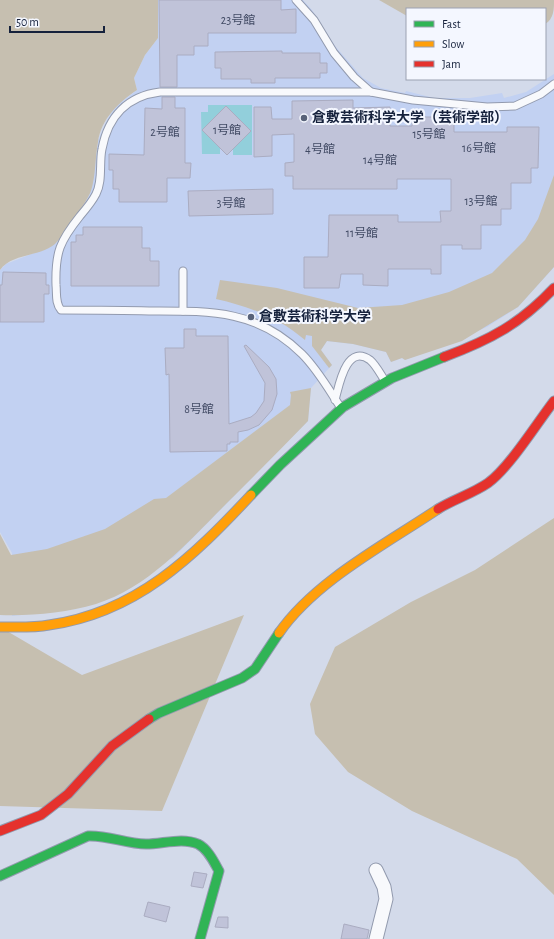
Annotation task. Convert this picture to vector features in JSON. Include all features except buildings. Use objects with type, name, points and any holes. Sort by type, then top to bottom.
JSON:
[{"type":"street","points":[[0,627],[55,625],[83,619],[114,609],[138,597],[170,575],[195,553],[289,456],[341,409],[386,382],[470,348],[498,334],[524,316],[554,288]]},
{"type":"street","points":[[0,831],[41,815],[68,794],[112,746],[139,725],[159,713],[242,678],[255,669],[292,615],[315,594],[348,569],[452,500],[474,491],[488,483],[500,473],[554,402]]},
{"type":"street","points":[[0,876],[88,836],[99,835],[127,842],[145,844],[183,842],[199,844],[219,871],[200,939]]},
{"type":"street","points":[[376,870],[384,887],[386,899],[376,939]]},
{"type":"lane","points":[[296,0],[314,20],[334,53],[354,77],[371,92]]},
{"type":"lane","points":[[341,409],[302,354],[275,333],[233,315],[208,311],[61,310],[57,305],[56,269],[61,243],[97,192],[102,148],[107,131],[116,115],[127,103],[144,94],[160,92],[371,92],[450,104],[487,107],[515,106],[541,94],[554,84]]},
{"type":"lane","points":[[183,271],[183,311]]},
{"type":"lane","points":[[335,400],[346,364],[354,358],[364,357],[370,361],[386,382]]},
{"type":"shaded area","points":[[0,0],[158,0],[158,38],[145,55],[134,78],[137,90],[112,112],[103,126],[98,142],[94,179],[91,191],[85,203],[55,244],[42,251],[12,261],[0,270]]},
{"type":"shaded area","name":"倉敷芸術科学大学","points":[[158,0],[303,0],[312,10],[335,46],[363,78],[381,88],[405,93],[406,91],[434,98],[470,98],[502,93],[504,98],[526,92],[554,74],[554,267],[518,307],[487,327],[405,360],[402,358],[391,362],[386,352],[353,344],[327,341],[321,350],[332,365],[311,388],[308,421],[174,557],[67,610],[12,616],[12,553],[0,532],[0,270],[6,264],[44,249],[84,204],[91,191],[98,140],[108,118],[116,106],[137,90],[134,78],[145,55],[158,38]]},
{"type":"shaded area","points":[[379,0],[554,0],[552,17],[546,23],[546,8],[406,8],[406,15]]},
{"type":"shaded area","points":[[208,105],[252,105],[252,155],[233,155],[233,149],[251,131],[226,106],[202,130],[220,148],[220,154],[202,154],[201,112],[208,112]]},
{"type":"shaded area","points":[[554,175],[554,267],[518,307],[462,341],[405,360],[402,358],[391,362],[386,352],[353,344],[327,341],[321,350],[332,365],[329,368],[312,346],[312,336],[306,335],[305,340],[274,319],[252,309],[216,299],[220,280],[277,288],[358,308],[402,305],[449,292],[492,273],[525,240],[538,219]]},
{"type":"shaded area","points":[[311,388],[308,421],[181,549],[150,575],[133,587],[115,596],[85,607],[49,613],[0,615],[0,534],[11,555],[47,549],[105,529],[154,499],[166,498],[290,405],[290,392]]},
{"type":"shaded area","points":[[554,518],[554,895],[517,859],[412,811],[348,772],[315,734],[310,704],[335,647],[411,602],[475,570]]},
{"type":"shaded area","points":[[244,615],[162,811],[0,806],[0,627],[82,675]]},
{"type":"traffic: fast","points":[[251,495],[280,465],[343,407],[392,378],[444,357]]},
{"type":"traffic: fast","points":[[149,719],[159,713],[242,678],[255,669],[279,633]]},
{"type":"traffic: fast","points":[[0,876],[88,836],[103,837],[139,844],[179,841],[192,842],[202,846],[205,849],[219,871],[200,939]]},
{"type":"traffic: slow","points":[[0,627],[43,626],[80,619],[109,608],[136,595],[161,579],[185,560],[251,495]]},
{"type":"traffic: slow","points":[[279,633],[294,614],[331,580],[374,550],[438,509]]},
{"type":"traffic: jam","points":[[444,357],[461,351],[504,330],[529,312],[554,288]]},
{"type":"traffic: jam","points":[[438,509],[482,487],[496,476],[514,456],[554,401]]},
{"type":"traffic: jam","points":[[0,831],[41,815],[68,794],[112,746],[149,719]]},
{"type":"place","name":"倉敷芸術科学大学（芸術学部）","points":[[304,118]]},
{"type":"place","name":"倉敷芸術科学大学","points":[[251,317]]}]
